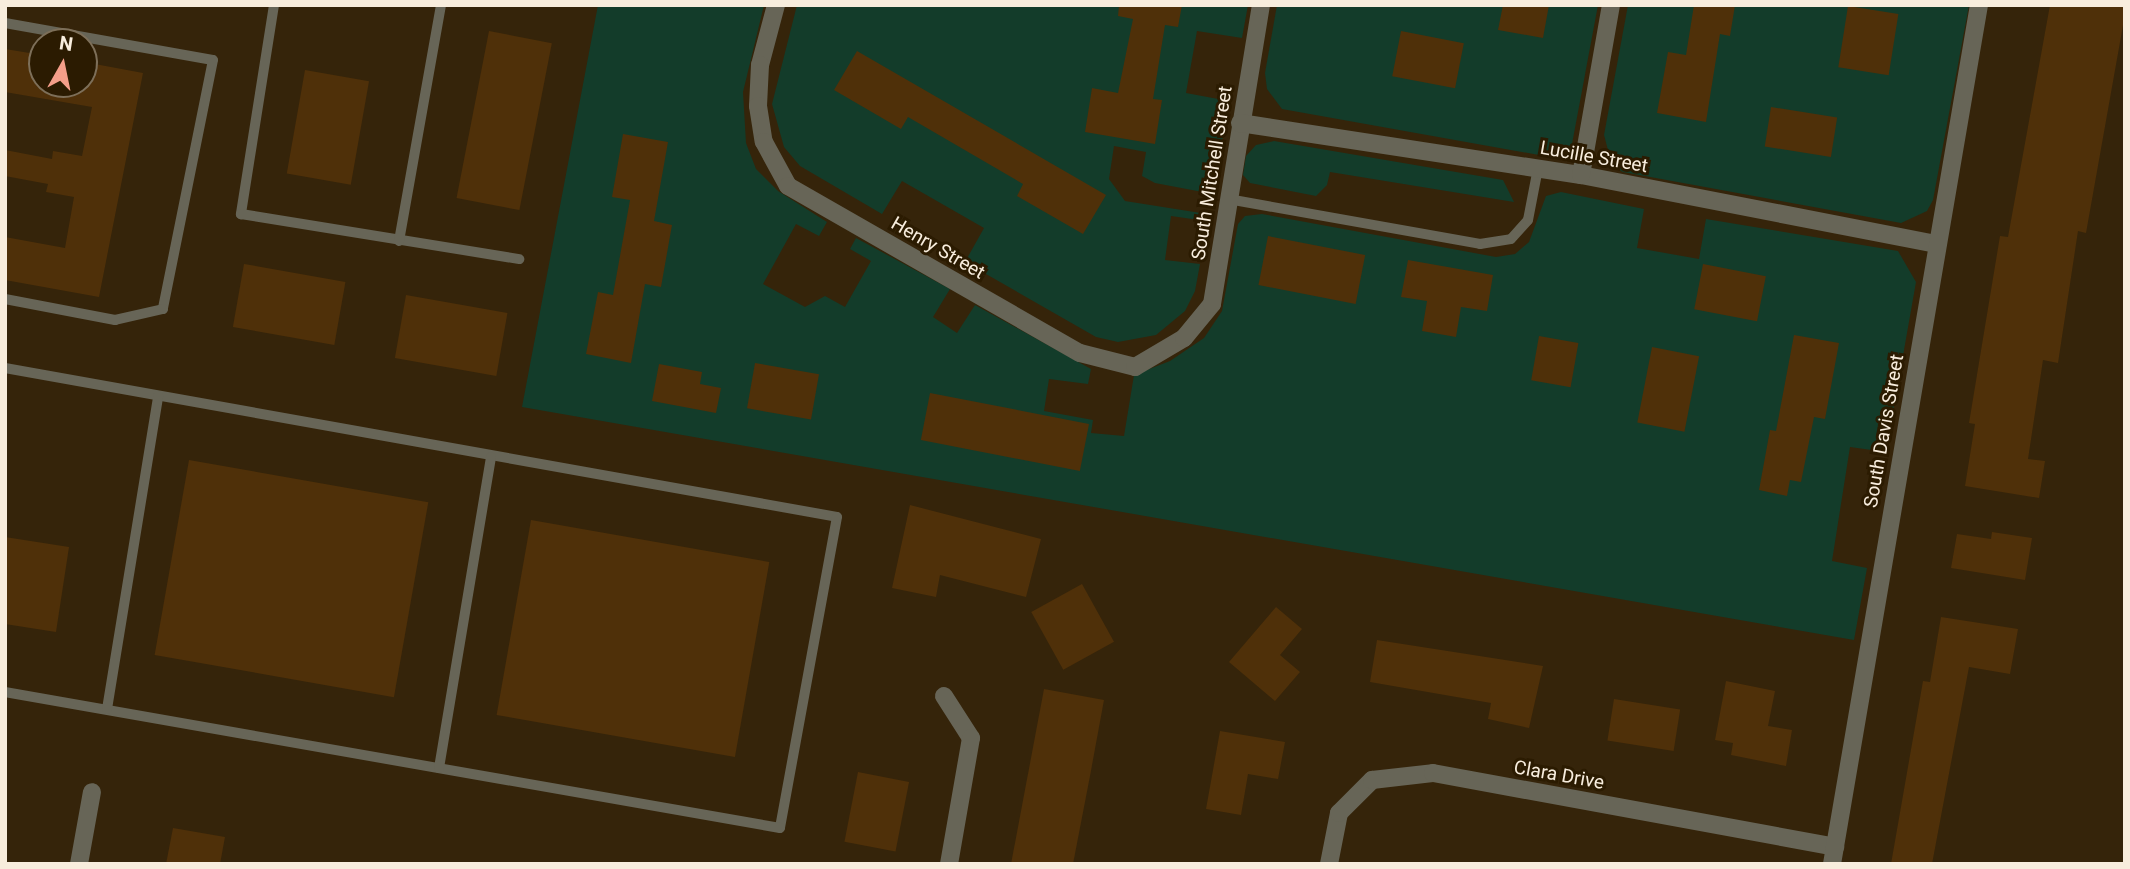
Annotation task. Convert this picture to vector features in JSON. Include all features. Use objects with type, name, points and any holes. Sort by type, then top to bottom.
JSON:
[{"type":"street","name":"Henry Street","points":[[776,5],[760,65],[758,106],[764,142],[788,186],[1080,353],[1135,368],[1184,338]]},
{"type":"street","name":"South Mitchell Street","points":[[1184,338],[1212,304],[1261,5]]},
{"type":"street","points":[[1581,175],[1611,5]]},
{"type":"street","name":"South Davis Street","points":[[1833,855],[1979,5]]},
{"type":"street","name":"Lucille Street","points":[[1240,123],[1581,175],[1937,244]]},
{"type":"street","points":[[944,696],[971,738],[949,864]]},
{"type":"street","name":"Clara Drive","points":[[1329,864],[1339,813],[1371,780],[1433,773],[1833,855]]},
{"type":"street","points":[[79,864],[92,792]]},
{"type":"lane","points":[[274,5],[241,214],[519,259]]},
{"type":"lane","points":[[399,241],[441,5]]},
{"type":"lane","points":[[5,23],[213,60],[163,309],[115,320],[5,299]]},
{"type":"lane","points":[[1228,199],[1480,244],[1511,239],[1528,220],[1538,168]]},
{"type":"lane","points":[[5,368],[837,517],[780,828],[5,692]]},
{"type":"lane","points":[[107,709],[158,396]]},
{"type":"lane","points":[[439,768],[491,457]]},
{"type":"green space","points":[[598,5],[764,5],[743,92],[746,143],[756,169],[778,191],[827,222],[819,236],[796,224],[763,284],[805,307],[825,296],[845,307],[871,261],[850,249],[856,238],[950,289],[933,317],[957,333],[975,305],[1091,369],[1088,384],[1049,379],[1044,411],[1093,420],[1091,433],[1124,436],[1134,375],[1170,361],[1204,338],[1222,311],[1238,224],[1245,216],[1262,214],[1496,257],[1515,254],[1529,242],[1546,196],[1561,192],[1644,209],[1637,248],[1699,259],[1706,219],[1898,251],[1916,282],[1886,452],[1850,447],[1832,561],[1867,568],[1854,640],[522,407]]},
{"type":"green space","points":[[797,5],[1248,5],[1242,38],[1197,31],[1186,93],[1229,101],[1213,194],[1155,183],[1142,176],[1146,152],[1114,146],[1109,179],[1125,201],[1207,214],[1206,221],[1171,216],[1165,260],[1200,264],[1195,291],[1185,311],[1156,335],[1118,342],[1096,337],[965,262],[984,228],[902,181],[882,214],[800,166],[784,147],[772,104]]},
{"type":"green space","points":[[1277,5],[1598,5],[1572,144],[1564,153],[1550,157],[1282,109],[1267,89],[1265,73]]},
{"type":"green space","points":[[1628,5],[1969,5],[1933,200],[1927,211],[1901,223],[1623,172],[1612,165],[1604,135]]},
{"type":"green space","points":[[1274,141],[1503,180],[1514,202],[1330,172],[1327,185],[1316,196],[1250,183],[1243,175],[1246,156],[1256,145]]},
{"type":"building","points":[[1119,5],[1182,5],[1178,27],[1165,25],[1153,99],[1162,100],[1155,144],[1085,132],[1092,88],[1118,93],[1133,19],[1118,16]]},
{"type":"building","points":[[1503,5],[1549,5],[1543,38],[1498,30]]},
{"type":"building","points":[[1694,5],[1735,5],[1730,36],[1720,34],[1706,122],[1657,113],[1668,52],[1686,55]]},
{"type":"building","points":[[2050,5],[2125,5],[2125,14],[2086,233],[2078,231],[2058,363],[2043,360],[2028,459],[2045,461],[2039,498],[1965,486],[1975,424],[1969,423],[2000,236],[2008,237]]},
{"type":"building","points":[[1848,6],[1898,14],[1889,75],[1838,67]]},
{"type":"building","points":[[489,31],[552,43],[519,210],[457,198]]},
{"type":"building","points":[[1401,31],[1464,43],[1455,88],[1392,76]]},
{"type":"building","points":[[5,49],[28,53],[28,96],[5,92]]},
{"type":"building","points":[[857,51],[1106,195],[1083,234],[1017,196],[1023,184],[908,117],[901,129],[834,90]]},
{"type":"building","points":[[98,65],[143,73],[99,297],[5,280],[5,237],[65,248],[74,197],[46,192],[48,184],[5,176],[5,150],[52,159],[53,151],[82,156],[92,107],[40,98],[98,98]]},
{"type":"building","points":[[305,70],[369,81],[351,185],[287,173]]},
{"type":"building","points":[[1771,107],[1837,117],[1831,157],[1765,147]]},
{"type":"building","points":[[623,134],[668,142],[654,221],[672,225],[661,287],[645,284],[631,363],[586,354],[598,292],[613,295],[630,200],[612,197]]},
{"type":"building","points":[[1268,236],[1365,255],[1356,304],[1258,285]]},
{"type":"building","points":[[1408,260],[1493,275],[1487,311],[1461,307],[1456,337],[1422,331],[1427,301],[1401,297]]},
{"type":"building","points":[[244,264],[345,282],[334,345],[233,327]]},
{"type":"building","points":[[1703,264],[1766,276],[1757,321],[1694,309]]},
{"type":"building","points":[[406,295],[507,313],[496,376],[395,358]]},
{"type":"building","points":[[1794,335],[1839,343],[1825,419],[1814,417],[1801,482],[1790,480],[1787,496],[1759,490],[1770,430],[1776,431]]},
{"type":"building","points":[[1539,336],[1578,343],[1571,387],[1531,380]]},
{"type":"building","points":[[1652,347],[1699,356],[1684,432],[1637,423]]},
{"type":"building","points":[[755,363],[819,374],[811,420],[747,408]]},
{"type":"building","points":[[659,364],[702,372],[700,384],[721,388],[716,413],[652,401]]},
{"type":"building","points":[[930,393],[1089,424],[1080,471],[921,440]]},
{"type":"building","points":[[189,460],[428,502],[394,697],[155,655]]},
{"type":"building","points":[[910,505],[1041,539],[1026,597],[940,575],[936,597],[892,588]]},
{"type":"building","points":[[531,520],[769,562],[735,757],[497,715]]},
{"type":"building","points":[[1992,532],[2032,538],[2025,580],[1951,568],[1957,534],[1991,539]]},
{"type":"building","points":[[5,537],[69,547],[56,632],[5,624]]},
{"type":"building","points":[[1082,584],[1114,642],[1063,670],[1031,612]]},
{"type":"building","points":[[1276,607],[1302,629],[1280,655],[1300,672],[1275,701],[1229,662]]},
{"type":"building","points":[[1941,617],[2018,629],[2010,674],[1969,667],[1932,864],[1891,864],[1923,681],[1930,682]]},
{"type":"building","points":[[1377,640],[1543,666],[1529,728],[1488,719],[1491,703],[1370,682]]},
{"type":"building","points":[[1726,681],[1775,691],[1768,726],[1792,730],[1786,766],[1731,755],[1733,743],[1715,740]]},
{"type":"building","points":[[1044,689],[1104,700],[1090,776],[1073,864],[1011,864]]},
{"type":"building","points":[[1614,699],[1680,709],[1674,751],[1607,740]]},
{"type":"building","points":[[1220,731],[1285,742],[1278,779],[1248,774],[1241,815],[1206,809]]},
{"type":"building","points":[[858,772],[909,782],[895,852],[844,842]]},
{"type":"building","points":[[173,828],[225,837],[220,864],[166,864]]}]
